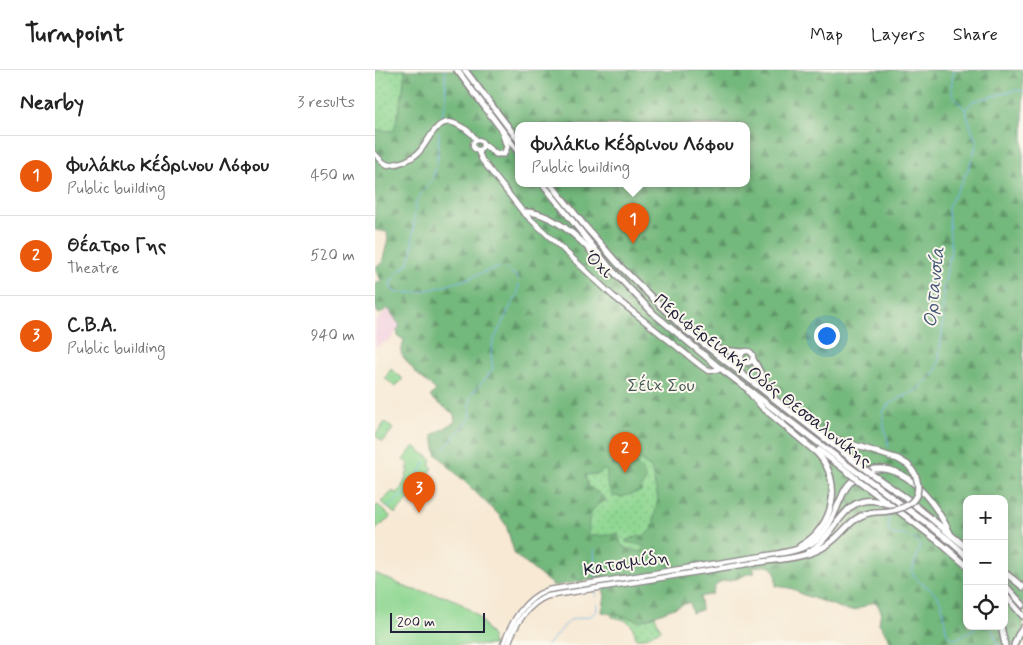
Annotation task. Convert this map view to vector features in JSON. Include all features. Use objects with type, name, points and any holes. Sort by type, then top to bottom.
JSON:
[{"type":"highway","points":[[457,70],[515,147]]},
{"type":"highway","points":[[465,70],[515,136]]},
{"type":"highway","points":[[478,146],[498,155],[506,152],[507,144],[498,123]]},
{"type":"highway","name":"Περιφερειακή Οδός Θεσσαλονίκης","points":[[545,187],[610,268],[654,314],[747,389],[945,537],[963,553]]},
{"type":"highway","name":"Περιφερειακή Οδός Θεσσαλονίκης","points":[[553,187],[619,264],[683,328],[963,545]]},
{"type":"highway","points":[[523,212],[537,213],[572,234],[586,245],[619,282],[630,290]]},
{"type":"highway","points":[[705,344],[739,359]]},
{"type":"highway","points":[[753,360],[776,400]]},
{"type":"highway","points":[[747,389],[763,407],[807,443],[849,473],[963,561]]},
{"type":"highway","points":[[754,563],[801,556],[821,549],[834,541],[854,519],[875,512],[894,512],[908,505],[913,500],[917,489],[915,474],[908,465],[898,459],[818,433]]},
{"type":"highway","points":[[781,554],[800,547],[813,537],[825,521],[831,505],[833,485],[829,468],[807,443]]},
{"type":"highway","points":[[781,554],[804,548],[818,539],[830,525],[847,486],[861,474],[874,470],[890,470],[901,474],[911,481],[938,511],[951,535]]},
{"type":"highway","points":[[786,558],[806,552],[817,546],[831,532],[844,512],[856,504],[874,500],[893,507]]},
{"type":"highway","points":[[1008,575],[1023,587]]},
{"type":"highway","points":[[1005,585],[1023,605]]},
{"type":"highway","points":[[1008,599],[1023,616]]},
{"type":"highway","points":[[1014,645],[1023,628]]},
{"type":"highway","points":[[1002,630],[1005,645]]},
{"type":"main road","name":"Όχι","points":[[375,154],[388,165],[409,159],[417,154],[435,129],[441,124],[452,123],[467,130],[478,146],[482,160],[523,212],[613,296],[701,366],[707,370],[719,370]]},
{"type":"main road","points":[[747,351],[751,352],[753,360],[749,363],[739,359],[747,351]]},
{"type":"main road","name":"Κατσιμίδη","points":[[534,600],[597,584],[781,554]]},
{"type":"main road","name":"Κατσιμίδη","points":[[597,584],[754,563]]},
{"type":"main road","points":[[503,645],[519,613],[534,600]]},
{"type":"main road","points":[[507,645],[534,600]]},
{"type":"shaded area","points":[[389,309],[400,326],[390,340],[375,347],[375,322]]},
{"type":"green space","name":"Σέιχ Σου","points":[[375,70],[1023,70],[1023,645],[893,645],[879,623],[881,611],[876,602],[851,611],[801,594],[792,589],[776,586],[774,570],[770,566],[753,567],[755,573],[719,582],[712,594],[700,597],[701,610],[692,613],[690,602],[640,621],[602,612],[605,596],[600,578],[554,586],[515,555],[506,525],[499,515],[436,454],[433,435],[455,422],[454,414],[430,397],[436,390],[416,373],[401,354],[404,340],[398,336],[397,330],[400,326],[388,308],[380,314],[377,312],[375,284],[381,281],[376,272],[377,266],[382,263],[388,239],[387,232],[375,230]]},
{"type":"green space","points":[[375,70],[405,70],[403,91],[394,131],[375,130]]},
{"type":"green space","points":[[391,369],[403,379],[395,387],[385,378]]},
{"type":"green space","points":[[385,422],[393,429],[383,442],[375,435]]},
{"type":"green space","points":[[414,446],[432,460],[430,466],[433,468],[413,495],[394,513],[381,502],[393,491],[397,494],[407,476],[408,463],[403,460]]},
{"type":"green space","points":[[634,456],[651,468],[658,499],[652,530],[645,535],[626,540],[626,542],[645,546],[642,552],[621,545],[618,533],[587,535],[590,533],[589,518],[593,509],[606,501],[605,498],[588,486],[585,475],[599,474],[603,470],[607,471],[607,484],[613,496],[621,497],[642,491],[640,489],[646,480],[644,475],[640,467],[634,462],[621,458]]},
{"type":"green space","points":[[378,505],[391,517],[375,530],[375,507]]},
{"type":"green space","points":[[375,573],[410,589],[447,597],[459,602],[478,616],[493,638],[491,640],[494,645],[375,645]]},
{"type":"green space","points":[[612,614],[640,621],[655,616],[661,630],[644,638],[636,638],[633,628],[629,623],[612,617]]},
{"type":"waterway","points":[[441,118],[446,102],[445,70]]},
{"type":"waterway","name":"Ορτανσία","points":[[954,70],[953,95],[965,109]]},
{"type":"waterway","name":"Ορτανσία","points":[[889,447],[883,421],[883,412],[889,404],[918,389],[935,373],[939,360],[943,321],[943,290],[951,251],[948,207],[968,170],[977,144],[965,110],[973,101],[1017,90],[1023,91]]},
{"type":"waterway","points":[[439,132],[437,163],[432,181],[421,193],[415,205],[412,253],[408,264],[398,272],[390,283],[391,288],[396,293],[424,291],[500,268]]},
{"type":"waterway","points":[[506,269],[516,276],[518,280]]},
{"type":"waterway","points":[[444,449],[471,417],[470,400],[472,395],[493,369],[491,353],[493,342],[517,296],[519,284]]},
{"type":"waterway","points":[[388,508],[407,491],[426,462]]},
{"type":"waterway","name":"Ορτανσία","points":[[888,513],[889,531],[892,534],[912,537],[920,546],[912,572],[917,580],[932,591],[941,602],[948,636],[956,639],[972,630]]},
{"type":"waterway","points":[[375,520],[381,514]]},
{"type":"waterway","points":[[594,548],[596,580]]},
{"type":"waterway","points":[[547,645],[570,620],[590,616],[597,611],[596,584]]},
{"type":"waterway","name":"Ορτανσία","points":[[991,630],[998,645]]},
{"type":"place","name":"Φυλάκιο Κέδρινου Λόφου","points":[[633,244]]},
{"type":"place","name":"Θέατρο Γης","points":[[625,473]]},
{"type":"place","name":"C.B.A.","points":[[419,513]]}]
